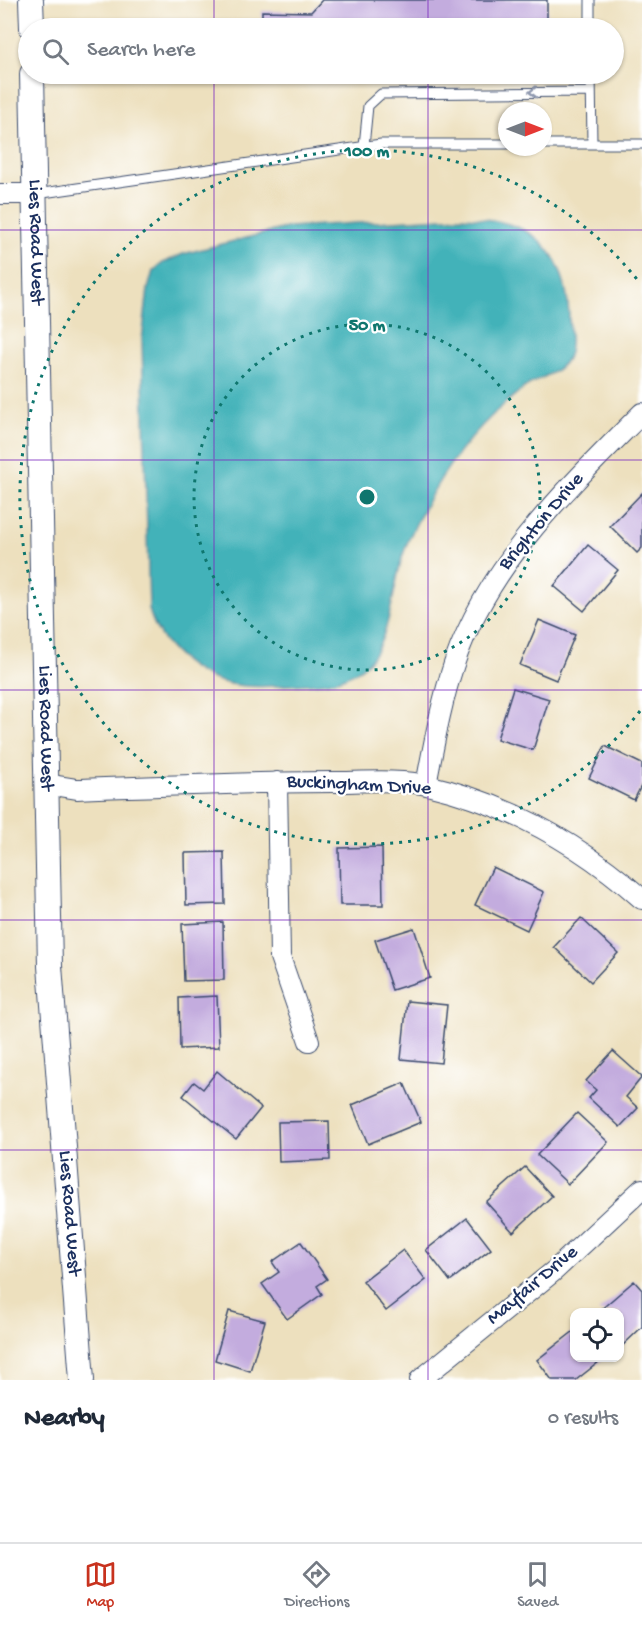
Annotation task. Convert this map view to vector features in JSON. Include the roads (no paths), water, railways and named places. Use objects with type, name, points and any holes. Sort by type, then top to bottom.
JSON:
[{"type":"street","points":[[31,0],[32,18]]},
{"type":"street","name":"Lies Road West","points":[[32,84],[50,966],[82,1380]]},
{"type":"street","points":[[0,194],[34,194]]},
{"type":"street","name":"Brighton Drive","points":[[426,784],[441,706],[455,662],[472,622],[497,576],[540,519],[642,413]]},
{"type":"street","points":[[277,782],[280,957],[309,1041]]},
{"type":"street","name":"Buckingham Drive","points":[[46,784],[77,789],[277,782],[426,784],[490,805],[544,828],[595,861],[642,899]]},
{"type":"street","name":"Mayfair Drive","points":[[420,1380],[554,1271],[642,1189]]},
{"type":"lane","points":[[590,0],[590,18]]},
{"type":"lane","points":[[591,84],[592,144]]},
{"type":"lane","points":[[364,146],[368,106],[381,94],[591,92]]},
{"type":"lane","points":[[34,194],[381,144],[498,144]]},
{"type":"lane","points":[[552,144],[642,144]]},
{"type":"water","points":[[461,217],[506,223],[524,230],[539,240],[551,253],[560,270],[566,290],[570,338],[566,360],[551,373],[526,386],[496,412],[461,450],[442,478],[418,520],[405,549],[390,614],[379,646],[371,659],[360,669],[344,678],[326,682],[246,686],[217,680],[191,667],[169,647],[160,635],[149,609],[142,340],[148,289],[153,271],[163,263],[183,254],[289,227]]}]
